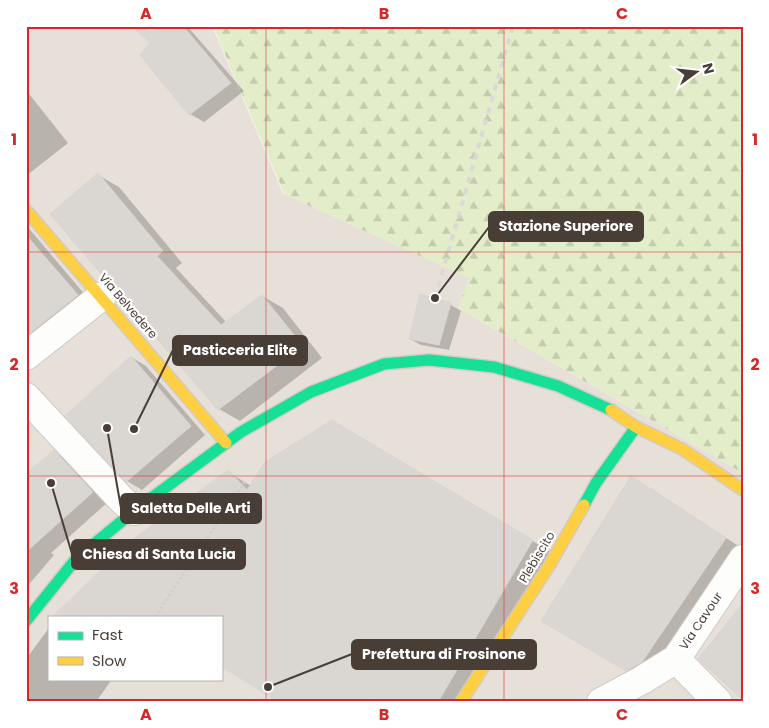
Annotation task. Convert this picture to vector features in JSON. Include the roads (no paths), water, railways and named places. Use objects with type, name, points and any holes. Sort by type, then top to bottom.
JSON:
[{"type":"main road","name":"Via Belvedere","points":[[26,210],[102,296],[226,443]]},
{"type":"main road","points":[[26,621],[76,559],[134,511],[241,432],[311,392],[384,364],[429,360],[494,367],[558,386],[607,407],[636,427],[682,449],[743,490]]},
{"type":"main road","name":"Plebiscito","points":[[461,702],[548,566],[596,482],[636,427]]},
{"type":"street","points":[[26,356],[102,296]]},
{"type":"street","points":[[26,397],[120,499],[134,511]]},
{"type":"street","name":"Via Cavour","points":[[718,702],[676,659],[743,558]]},
{"type":"street","points":[[600,702],[642,680],[676,659]]},
{"type":"railway","points":[[435,298],[513,26]]},
{"type":"place","name":"Stazione Superiore","points":[[435,298]]},
{"type":"place","name":"Saletta Delle Arti","points":[[107,428]]},
{"type":"place","name":"Pasticceria Elite","points":[[134,429]]},
{"type":"place","name":"Chiesa di Santa Lucia","points":[[51,483]]},
{"type":"place","name":"Prefettura di Frosinone","points":[[268,687]]}]
